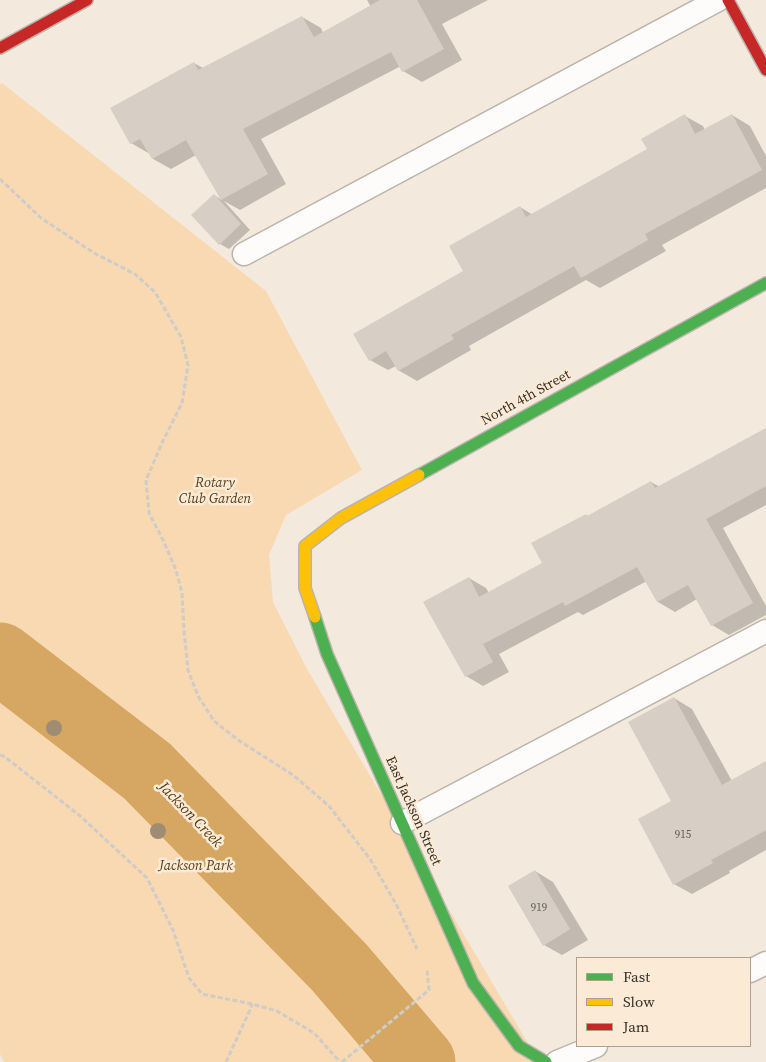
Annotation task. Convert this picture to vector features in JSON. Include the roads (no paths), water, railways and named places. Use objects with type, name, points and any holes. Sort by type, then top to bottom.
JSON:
[{"type":"street","points":[[0,48],[87,0]]},
{"type":"street","points":[[728,0],[766,70]]},
{"type":"street","name":"North 4th Street","points":[[305,546],[341,518],[766,283]]},
{"type":"street","name":"East Jackson Street","points":[[305,546],[305,588],[327,654],[473,983],[520,1046],[546,1062]]},
{"type":"lane","points":[[244,254],[718,0]]},
{"type":"lane","points":[[402,823],[766,631]]},
{"type":"lane","points":[[751,971],[766,963]]},
{"type":"lane","points":[[557,1062],[594,1047]]},
{"type":"waterway","name":"Jackson Creek","points":[[0,658],[147,771],[339,967],[420,1062]]},
{"type":"park label","name":"Rotary Club Garden","points":[[215,492]]},
{"type":"park label","name":"Jackson Park","points":[[196,866]]}]
